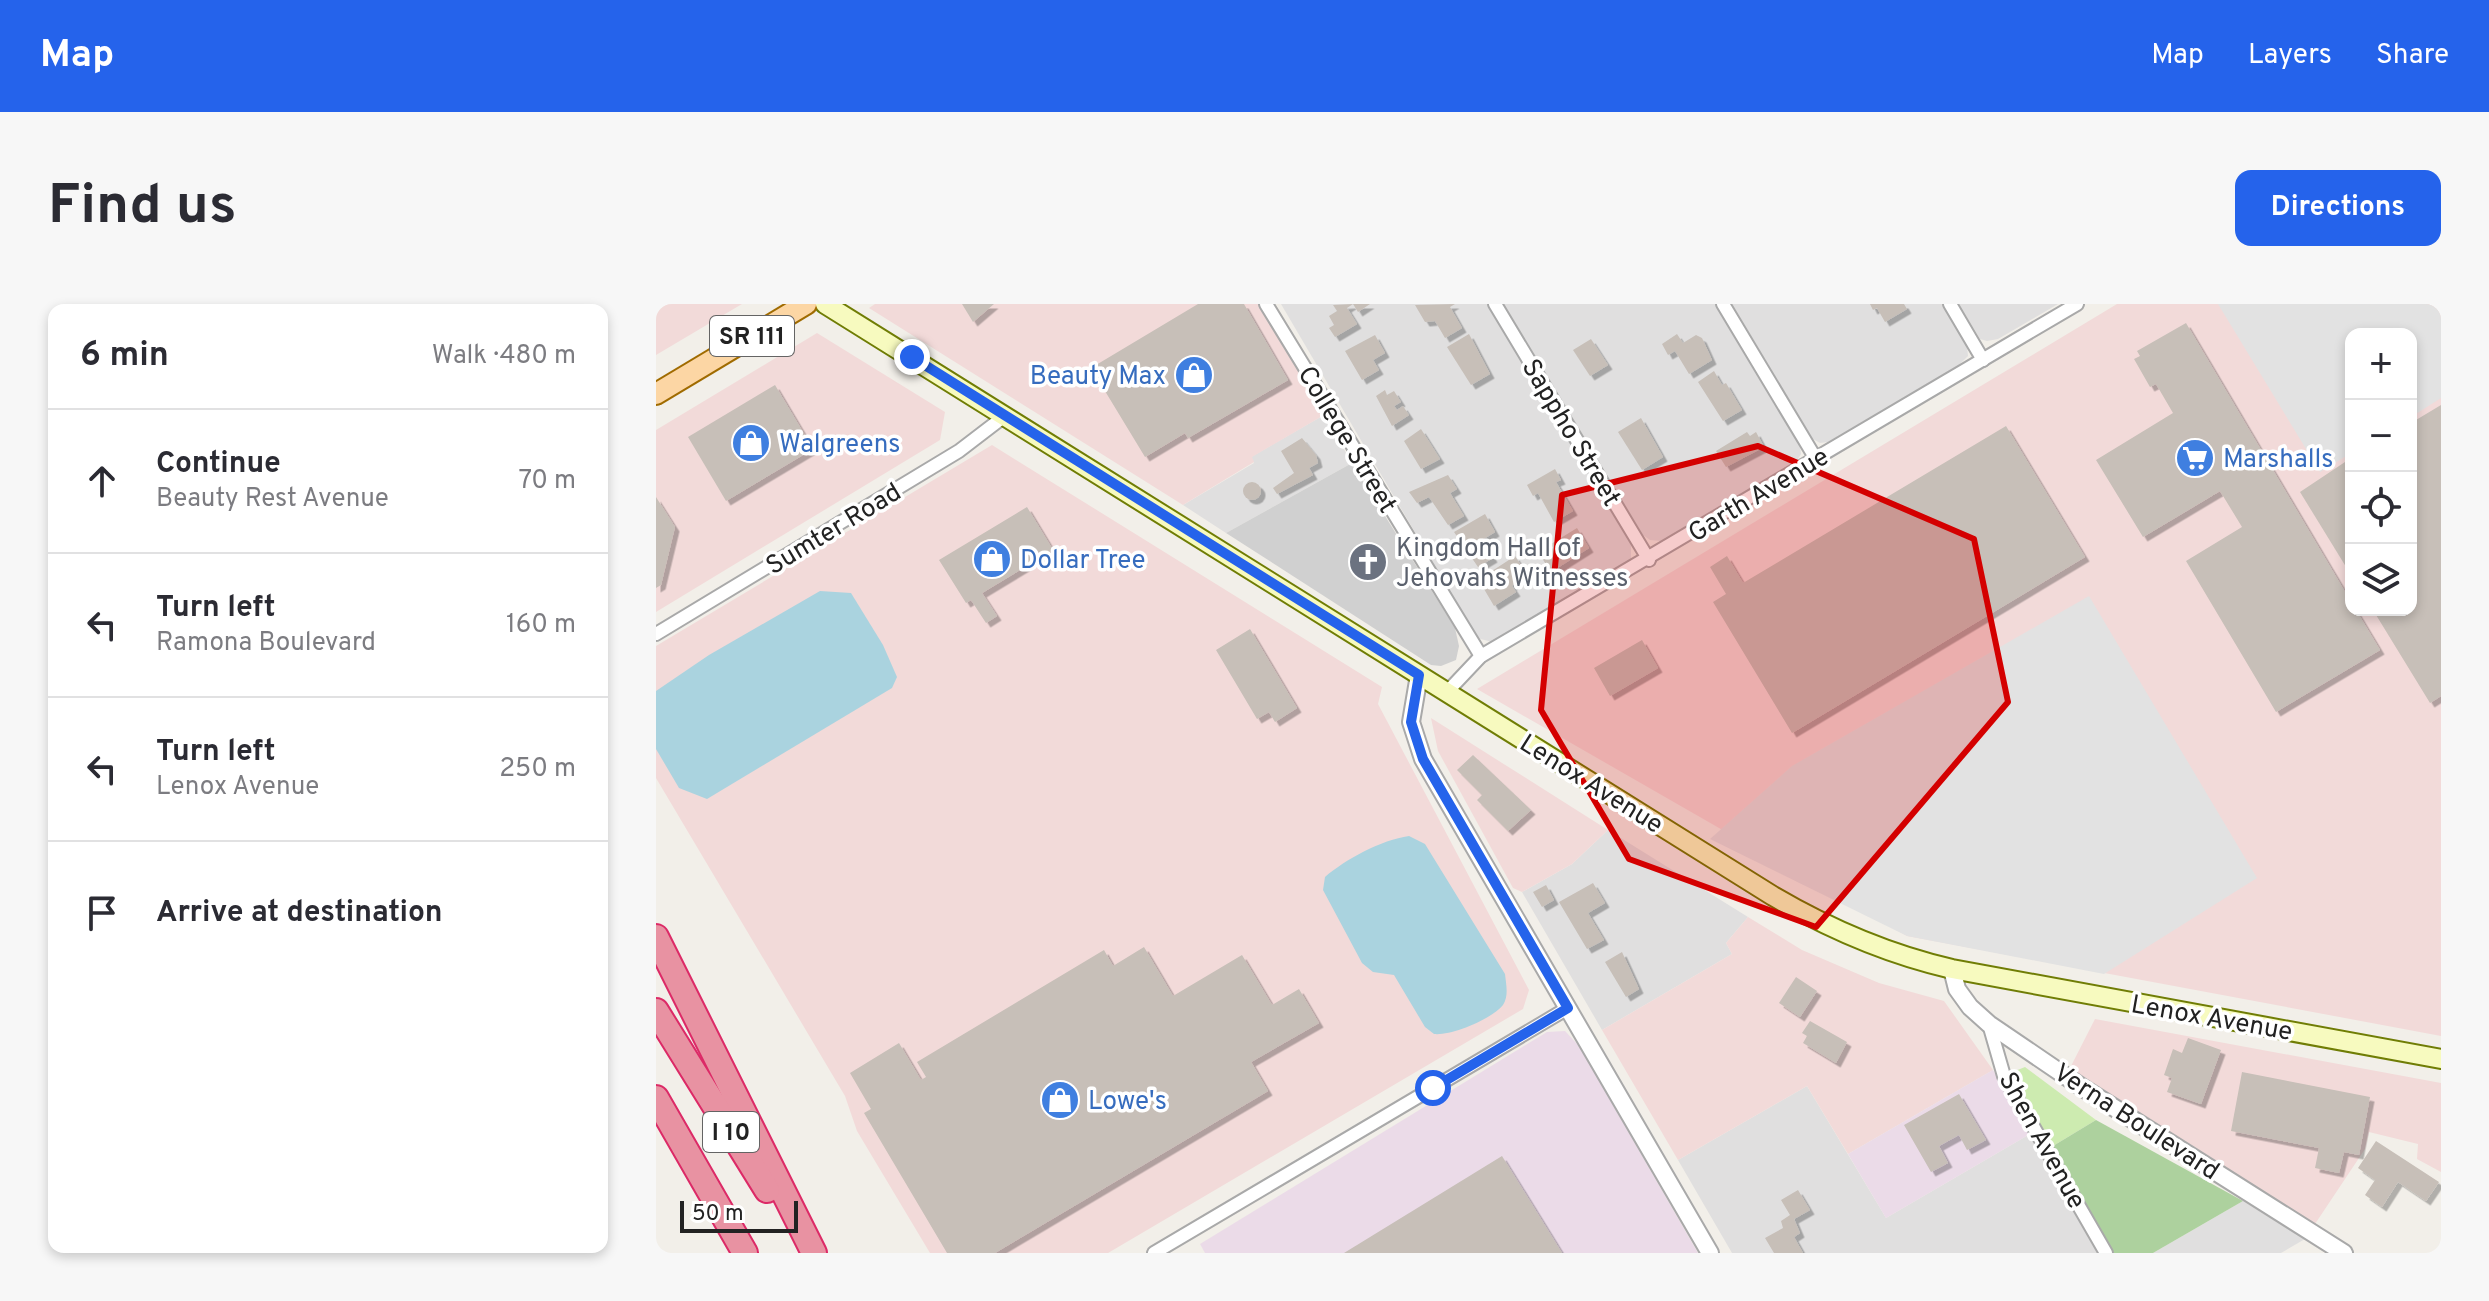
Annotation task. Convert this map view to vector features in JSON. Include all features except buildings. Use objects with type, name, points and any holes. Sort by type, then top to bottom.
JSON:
[{"type":"highway","points":[[656,937],[814,1253]]},
{"type":"highway","name":"I 10","points":[[656,1011],[806,1253]]},
{"type":"highway","name":"I 10","points":[[656,1098],[745,1253]]},
{"type":"highway","points":[[656,1128],[730,1227]]},
{"type":"main road","name":"SR 111","points":[[656,394],[806,304]]},
{"type":"main road","name":"Lenox Avenue","points":[[825,304],[1801,913],[1849,938],[1905,958],[1952,969],[2441,1059]]},
{"type":"street","name":"College Street","points":[[1266,304],[1481,656]]},
{"type":"street","name":"Sappho Street","points":[[1495,304],[1649,560]]},
{"type":"street","points":[[1723,304],[1816,459]]},
{"type":"street","points":[[1950,304],[1983,360]]},
{"type":"street","name":"Garth Avenue","points":[[1447,692],[1481,656],[1649,560],[2077,304]]},
{"type":"street","name":"Sumter Road","points":[[656,634],[959,451],[1006,415]]},
{"type":"street","points":[[1419,675],[1411,722],[1423,759],[1710,1253]]},
{"type":"street","name":"Verna Boulevard","points":[[1952,969],[1957,989],[1970,1007],[1989,1024],[2083,1088],[2344,1253]]},
{"type":"street","points":[[1154,1253],[1568,1008]]},
{"type":"street","name":"Shen Avenue","points":[[1989,1024],[2004,1076],[2106,1253]]},
{"type":"highlighted area","points":[[1758,446],[1974,539],[2008,702],[1816,927],[1629,859],[1541,710],[1562,495]]},
{"type":"shaded area","points":[[656,304],[742,304],[656,355]]},
{"type":"shaded area","points":[[875,304],[1258,304],[1324,415],[1252,457],[1254,462],[1183,505],[869,308]]},
{"type":"shaded area","points":[[1281,304],[1487,304],[1631,543],[1631,560],[1492,642],[1477,638]]},
{"type":"shaded area","points":[[1504,304],[1715,304],[1800,446],[1801,454],[1796,462],[1661,541],[1650,540],[1643,535]]},
{"type":"shaded area","points":[[1732,304],[1942,304],[1967,346],[1968,356],[1959,365],[1828,442],[1820,443],[1813,439]]},
{"type":"shaded area","points":[[1959,304],[2058,304],[1998,339],[1987,341],[1980,339]]},
{"type":"shaded area","points":[[2117,304],[2441,304],[2441,1036],[1907,936],[1477,689]]},
{"type":"shaded area","points":[[2218,304],[2441,304],[2441,398],[2417,413],[2417,328],[2345,328],[2345,457],[2320,472]]},
{"type":"shaded area","points":[[817,333],[945,412],[940,440],[656,612],[656,430]]},
{"type":"shaded area","points":[[1324,415],[1352,463],[1226,533],[1183,505],[1254,463],[1251,457]]},
{"type":"shaded area","points":[[992,445],[1382,687],[1378,704],[1529,990],[1523,1009],[1108,1253],[930,1253],[857,1131],[845,1096],[656,778],[656,646]]},
{"type":"shaded area","points":[[1352,463],[1455,628],[1459,646],[1456,660],[1441,666],[1431,665],[1226,533]]},
{"type":"shaded area","points":[[2089,596],[2257,878],[2104,974],[1907,936],[1710,839],[1792,766]]},
{"type":"shaded area","points":[[1431,718],[1608,830],[1572,864],[1522,892],[1513,888],[1438,751]]},
{"type":"shaded area","points":[[1608,830],[1748,917],[1726,943],[1732,954],[1602,1030],[1522,892],[1572,864]]},
{"type":"shaded area","points":[[1748,917],[1802,950],[1879,983],[1944,1001],[1993,1070],[1848,1154],[1807,1086],[1678,1160],[1602,1030],[1732,954],[1726,943]]},
{"type":"shaded area","points":[[2095,1019],[2441,1083],[2441,1172],[2417,1159],[2418,1144],[2369,1132],[2365,1149],[2315,1224],[2069,1070]]},
{"type":"shaded area","points":[[1565,1031],[1579,1046],[1698,1253],[1205,1253],[1200,1244],[1547,1032]]},
{"type":"shaded area","points":[[1993,1070],[2030,1134],[1886,1218],[1848,1154]]},
{"type":"shaded area","points":[[1807,1086],[1886,1218],[2030,1134],[2098,1253],[1732,1253],[1678,1160]]},
{"type":"shaded area","points":[[2243,1201],[2305,1239],[2281,1253],[2153,1253]]},
{"type":"green space","points":[[2025,1067],[2096,1120],[2053,1146],[2015,1080],[2015,1071]]},
{"type":"green space","points":[[2096,1120],[2243,1201],[2153,1253],[2113,1253],[2053,1146]]},
{"type":"water","points":[[820,591],[851,593],[883,645],[897,677],[892,688],[707,799],[679,788],[656,749],[656,691],[709,655]]},
{"type":"water","points":[[1409,836],[1425,844],[1505,974],[1507,994],[1498,1010],[1481,1021],[1441,1034],[1434,1034],[1425,1027],[1394,975],[1373,972],[1362,963],[1323,890],[1325,877],[1343,864],[1364,851]]},
{"type":"place","name":"Beauty Max","points":[[1194,375]]},
{"type":"place","name":"Walgreens","points":[[751,443]]},
{"type":"place","name":"Marshalls","points":[[2195,458]]},
{"type":"place","name":"Dollar Tree","points":[[992,559]]},
{"type":"place","name":"Kingdom Hall of Jehovahs Witnesses","points":[[1368,562]]},
{"type":"place","name":"Lowe's","points":[[1060,1100]]},
{"type":"route","points":[[912,357],[1419,675],[1411,722],[1423,759],[1568,1008],[1433,1088]]}]
